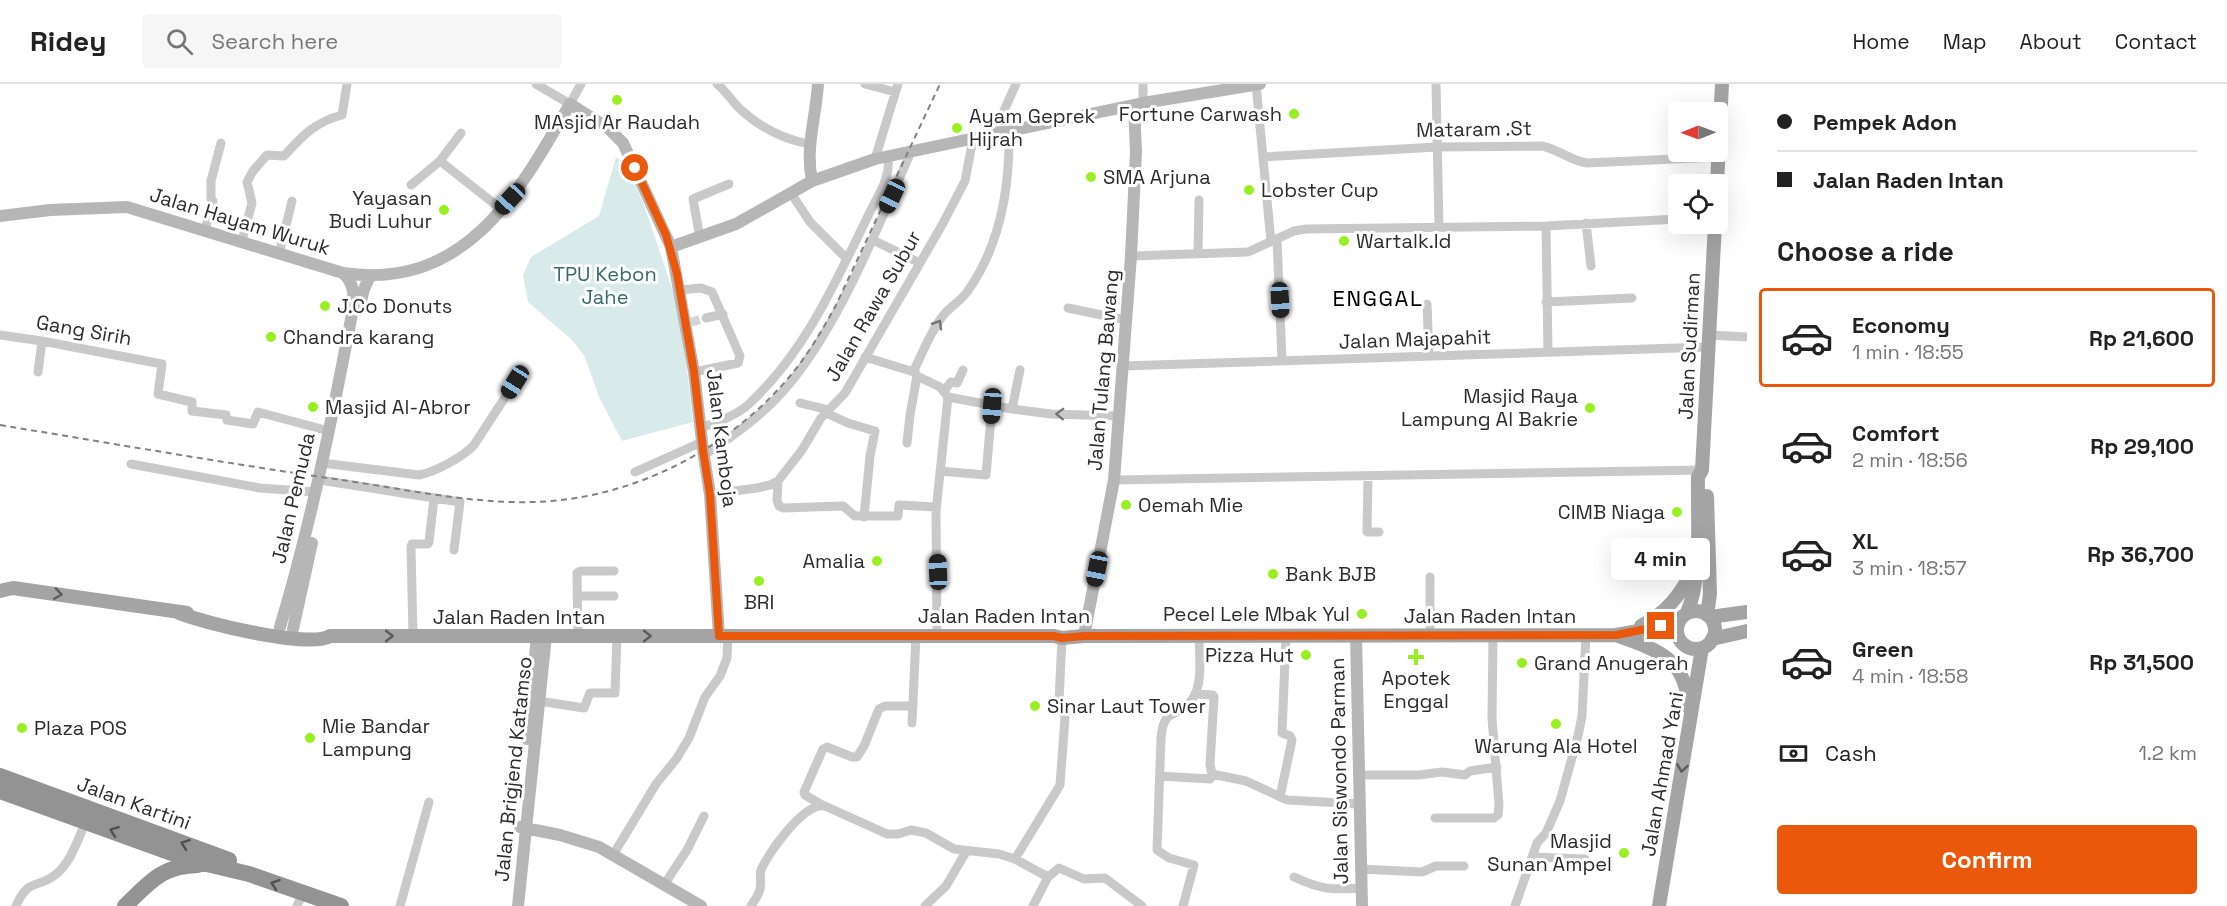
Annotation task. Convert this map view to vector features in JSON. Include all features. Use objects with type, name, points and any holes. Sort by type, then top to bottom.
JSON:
[{"type":"highway","name":"Jalan Kartini","points":[[0,776],[240,864],[249,874]]},
{"type":"highway","name":"Jalan Kartini","points":[[0,790],[202,864],[249,874],[300,900],[341,906]]},
{"type":"highway","points":[[145,843],[155,858],[153,879]]},
{"type":"highway","points":[[125,906],[153,879],[170,869],[202,864]]},
{"type":"main road","points":[[1721,102],[1722,84]]},
{"type":"main road","name":"Jalan Sudirman","points":[[1682,618],[1694,596],[1698,477],[1702,471],[1714,234]]},
{"type":"main road","name":"Jalan Sudirman","points":[[1702,471],[1706,476],[1710,594],[1708,616]]},
{"type":"main road","points":[[1621,634],[1653,620],[1671,605],[1686,584],[1696,562]]},
{"type":"main road","name":"Jalan Raden Intan","points":[[0,591],[13,588],[179,613],[203,614],[325,633],[330,636]]},
{"type":"main road","points":[[1707,644],[1715,632],[1714,624],[1708,616],[1701,611],[1682,618],[1678,636],[1690,648],[1707,644],[1747,631]]},
{"type":"main road","points":[[1708,616],[1747,612]]},
{"type":"main road","name":"Jalan Raden Intan","points":[[179,613],[203,622],[281,636],[324,639],[330,636],[1054,636],[1062,638],[1084,636],[1586,635],[1621,634],[1682,618]]},
{"type":"main road","points":[[1621,634],[1666,656],[1676,666],[1684,682],[1688,700],[1688,731]]},
{"type":"main road","name":"Jalan Ahmad Yani","points":[[1659,906],[1688,731],[1707,644]]},
{"type":"street","points":[[242,241],[252,203],[247,183],[253,171],[267,155],[284,156],[307,131],[324,119],[342,115],[347,84]]},
{"type":"street","points":[[536,84],[570,104],[581,84]]},
{"type":"street","points":[[717,84],[742,110],[772,131],[809,144]]},
{"type":"street","points":[[812,181],[809,144],[818,84]]},
{"type":"street","points":[[866,84],[897,88],[875,159]]},
{"type":"street","points":[[907,443],[916,374],[942,317],[968,291],[995,241],[1007,179],[1001,117],[1016,84]]},
{"type":"street","points":[[1138,105],[1143,84]]},
{"type":"street","points":[[671,247],[700,238],[757,214],[812,181],[875,159],[1138,105],[1258,84],[1263,158],[1274,241],[1282,361]]},
{"type":"street","points":[[1436,84],[1439,227]]},
{"type":"street","name":"Jalan Kamboja","points":[[570,104],[621,140],[671,247],[688,322],[710,495],[723,636]]},
{"type":"street","name":"Jalan Hayam Wuruk","points":[[0,216],[50,210],[122,206],[343,273],[370,276],[413,270],[443,259],[470,241],[501,209],[529,174],[570,104]]},
{"type":"street","name":"Jalan Tulang Bawang","points":[[1084,636],[1114,480],[1131,256],[1138,105]]},
{"type":"street","points":[[411,185],[440,161],[461,133]]},
{"type":"street","name":"Jalan Rawa Subur","points":[[778,481],[828,411],[845,393],[920,263],[965,181],[969,170],[973,139]]},
{"type":"street","points":[[205,230],[213,201],[211,181],[221,143]]},
{"type":"street","name":"Mataram .St","points":[[1263,158],[1437,147],[1542,146],[1587,163],[1668,159]]},
{"type":"street","points":[[704,455],[725,442],[759,415],[791,382],[830,325],[911,152]]},
{"type":"street","points":[[700,428],[725,419],[747,405],[777,375],[801,343],[847,259],[888,175],[888,157]]},
{"type":"street","points":[[440,161],[501,209]]},
{"type":"street","points":[[700,238],[693,199],[729,184]]},
{"type":"street","points":[[791,193],[810,222],[847,259]]},
{"type":"street","points":[[1198,253],[1199,200]]},
{"type":"street","points":[[279,254],[292,201]]},
{"type":"street","points":[[1131,256],[1248,252],[1294,231],[1306,230],[1546,226],[1668,219]]},
{"type":"street","points":[[1586,223],[1591,266]]},
{"type":"street","points":[[1546,226],[1548,352]]},
{"type":"street","points":[[875,241],[920,263]]},
{"type":"street","name":"Jalan Pemuda","points":[[286,628],[316,501],[329,463],[329,431],[354,299],[352,284],[343,273]]},
{"type":"street","name":"Jalan Pemuda","points":[[316,501],[326,481],[361,297],[370,276]]},
{"type":"street","points":[[680,290],[701,288],[712,292],[740,356],[739,362],[694,372]]},
{"type":"street","points":[[1546,302],[1632,298]]},
{"type":"street","points":[[1427,304],[1429,356]]},
{"type":"street","points":[[1068,308],[1126,320]]},
{"type":"street","points":[[706,318],[723,314]]},
{"type":"street","name":"Gang Sirih","points":[[0,335],[162,364],[158,394],[192,402],[192,411],[226,415],[227,420],[254,424],[258,412],[329,431]]},
{"type":"street","name":"Jalan Majapahit","points":[[1122,366],[1548,352],[1747,337]]},
{"type":"street","points":[[38,372],[42,341]]},
{"type":"street","points":[[865,357],[916,374],[946,394],[992,406],[1052,414],[1118,416]]},
{"type":"street","points":[[937,636],[936,507],[946,394],[951,382],[957,383],[963,370]]},
{"type":"street","points":[[1012,409],[1020,370]]},
{"type":"street","points":[[329,463],[419,475],[426,473],[466,453],[474,445],[515,382]]},
{"type":"street","points":[[800,403],[828,411],[875,432],[870,456],[864,517]]},
{"type":"street","points":[[940,471],[987,476],[992,406]]},
{"type":"street","points":[[635,472],[702,441]]},
{"type":"street","points":[[131,464],[316,501]]},
{"type":"street","points":[[1114,480],[1702,471]]},
{"type":"street","points":[[1368,476],[1367,532],[1379,532]]},
{"type":"street","points":[[326,481],[460,502],[454,550]]},
{"type":"street","points":[[778,481],[777,500],[781,508],[843,506],[855,516],[864,517],[898,516],[898,505],[936,507]]},
{"type":"street","points":[[710,495],[771,486],[778,481]]},
{"type":"street","points":[[413,636],[411,547],[415,543],[428,544],[429,542],[434,498]]},
{"type":"street","points":[[578,636],[577,573],[580,571],[614,571]]},
{"type":"street","points":[[1430,577],[1430,635]]},
{"type":"street","points":[[577,596],[614,596]]},
{"type":"street","name":"Jalan Siswondo Parman","points":[[1356,635],[1362,906]]},
{"type":"street","points":[[1436,818],[1494,818],[1498,815],[1497,766],[1492,718],[1493,635]]},
{"type":"street","points":[[1515,906],[1537,843],[1552,823],[1578,736],[1582,716],[1586,635]]},
{"type":"street","name":"Jalan Brigjend Katamso","points":[[522,828],[539,701],[541,636]]},
{"type":"street","name":"Jalan Brigjend Katamso","points":[[515,900],[541,636]]},
{"type":"street","points":[[539,701],[582,708],[590,693],[615,693],[617,636]]},
{"type":"street","points":[[613,855],[656,784],[677,758],[689,738],[705,697],[720,676],[726,658],[723,636]]},
{"type":"street","points":[[912,723],[916,636]]},
{"type":"street","points":[[1183,906],[1194,865],[1169,858],[1157,850],[1163,721],[1166,717],[1187,706],[1195,694],[1198,682],[1199,636]]},
{"type":"street","points":[[1280,797],[1292,740],[1290,736],[1282,733],[1286,636]]},
{"type":"street","points":[[1015,859],[1060,785],[1065,718],[1059,701],[1062,638]]},
{"type":"street","points":[[1160,776],[1210,779],[1214,697],[1213,695],[1195,694]]},
{"type":"street","points":[[913,706],[885,706],[879,709],[857,757],[826,747],[823,749],[804,792],[805,795],[887,834],[916,831],[966,852],[999,854],[1015,859],[1048,877]]},
{"type":"street","points":[[1359,775],[1419,775],[1442,772],[1465,775],[1470,771],[1497,766]]},
{"type":"street","points":[[1212,774],[1246,781],[1287,800],[1360,804]]},
{"type":"street","points":[[400,906],[429,802]]},
{"type":"street","points":[[751,906],[760,889],[761,871],[771,854],[801,816],[812,807],[822,805]]},
{"type":"street","points":[[664,885],[687,850],[704,816]]},
{"type":"street","points":[[16,906],[22,894],[30,886],[55,876],[62,868],[86,822]]},
{"type":"street","points":[[522,828],[584,842],[613,855],[701,906]]},
{"type":"street","points":[[925,906],[946,886],[966,852]]},
{"type":"street","points":[[1532,857],[1585,859]]},
{"type":"street","points":[[1361,869],[1422,872],[1436,866],[1464,866]]},
{"type":"street","points":[[1032,906],[1048,877],[1059,868],[1084,879],[1105,878],[1142,906]]},
{"type":"street","points":[[1294,877],[1330,890],[1362,888]]},
{"type":"street","points":[[1122,906],[1128,896]]},
{"type":"green space","name":"TPU Kebon Jahe","points":[[616,157],[625,163],[644,205],[680,312],[693,422],[622,441],[599,397],[585,357],[572,340],[528,302],[523,275],[531,257],[599,216]]},
{"type":"tunnel","points":[[691,322],[706,318]]},
{"type":"railway","points":[[0,425],[246,466],[483,500],[534,502],[571,499],[642,480],[676,466],[738,426],[766,402],[798,367],[836,305],[940,84]]},
{"type":"place","name":"MAsjid Ar Raudah","points":[[617,100]]},
{"type":"place","name":"Fortune Carwash","points":[[1294,114]]},
{"type":"place","name":"Ayam Geprek Hijrah","points":[[957,128]]},
{"type":"place","name":"SMA Arjuna","points":[[1091,177]]},
{"type":"place","name":"Lobster Cup","points":[[1249,190]]},
{"type":"place","name":"Yayasan Budi Luhur","points":[[444,210]]},
{"type":"place","name":"Wartalk.Id","points":[[1344,241]]},
{"type":"place","name":"J.Co Donuts","points":[[325,306]]},
{"type":"place","name":"Chandra karang","points":[[271,337]]},
{"type":"place","name":"Masjid Al-Abror","points":[[313,407]]},
{"type":"place","name":"Masjid Raya Lampung Al Bakrie","points":[[1590,408]]},
{"type":"place","name":"Oemah Mie","points":[[1126,505]]},
{"type":"place","name":"CIMB Niaga","points":[[1677,512]]},
{"type":"place","name":"Amalia","points":[[877,561]]},
{"type":"place","name":"Bank BJB","points":[[1273,574]]},
{"type":"place","name":"BRI","points":[[759,581]]},
{"type":"place","name":"Pecel Lele Mbak Yul","points":[[1362,614]]},
{"type":"place","name":"Pizza Hut","points":[[1306,655]]},
{"type":"place","name":"Apotek Enggal","points":[[1416,657]]},
{"type":"place","name":"Grand Anugerah","points":[[1522,663]]},
{"type":"place","name":"Sinar Laut Tower","points":[[1035,706]]},
{"type":"place","name":"Warung Ala Hotel","points":[[1556,724]]},
{"type":"place","name":"Plaza POS","points":[[22,728]]},
{"type":"place","name":"Mie Bandar Lampung","points":[[310,738]]},
{"type":"place","name":"Masjid Sunan Ampel","points":[[1624,853]]},
{"type":"district","name":"ENGGAL","points":[[1378,298]]},
{"type":"route","points":[[635,168],[671,247],[677,274],[694,372],[714,529],[719,636],[1054,636],[1062,638],[1084,636],[1616,635],[1661,626]]}]
